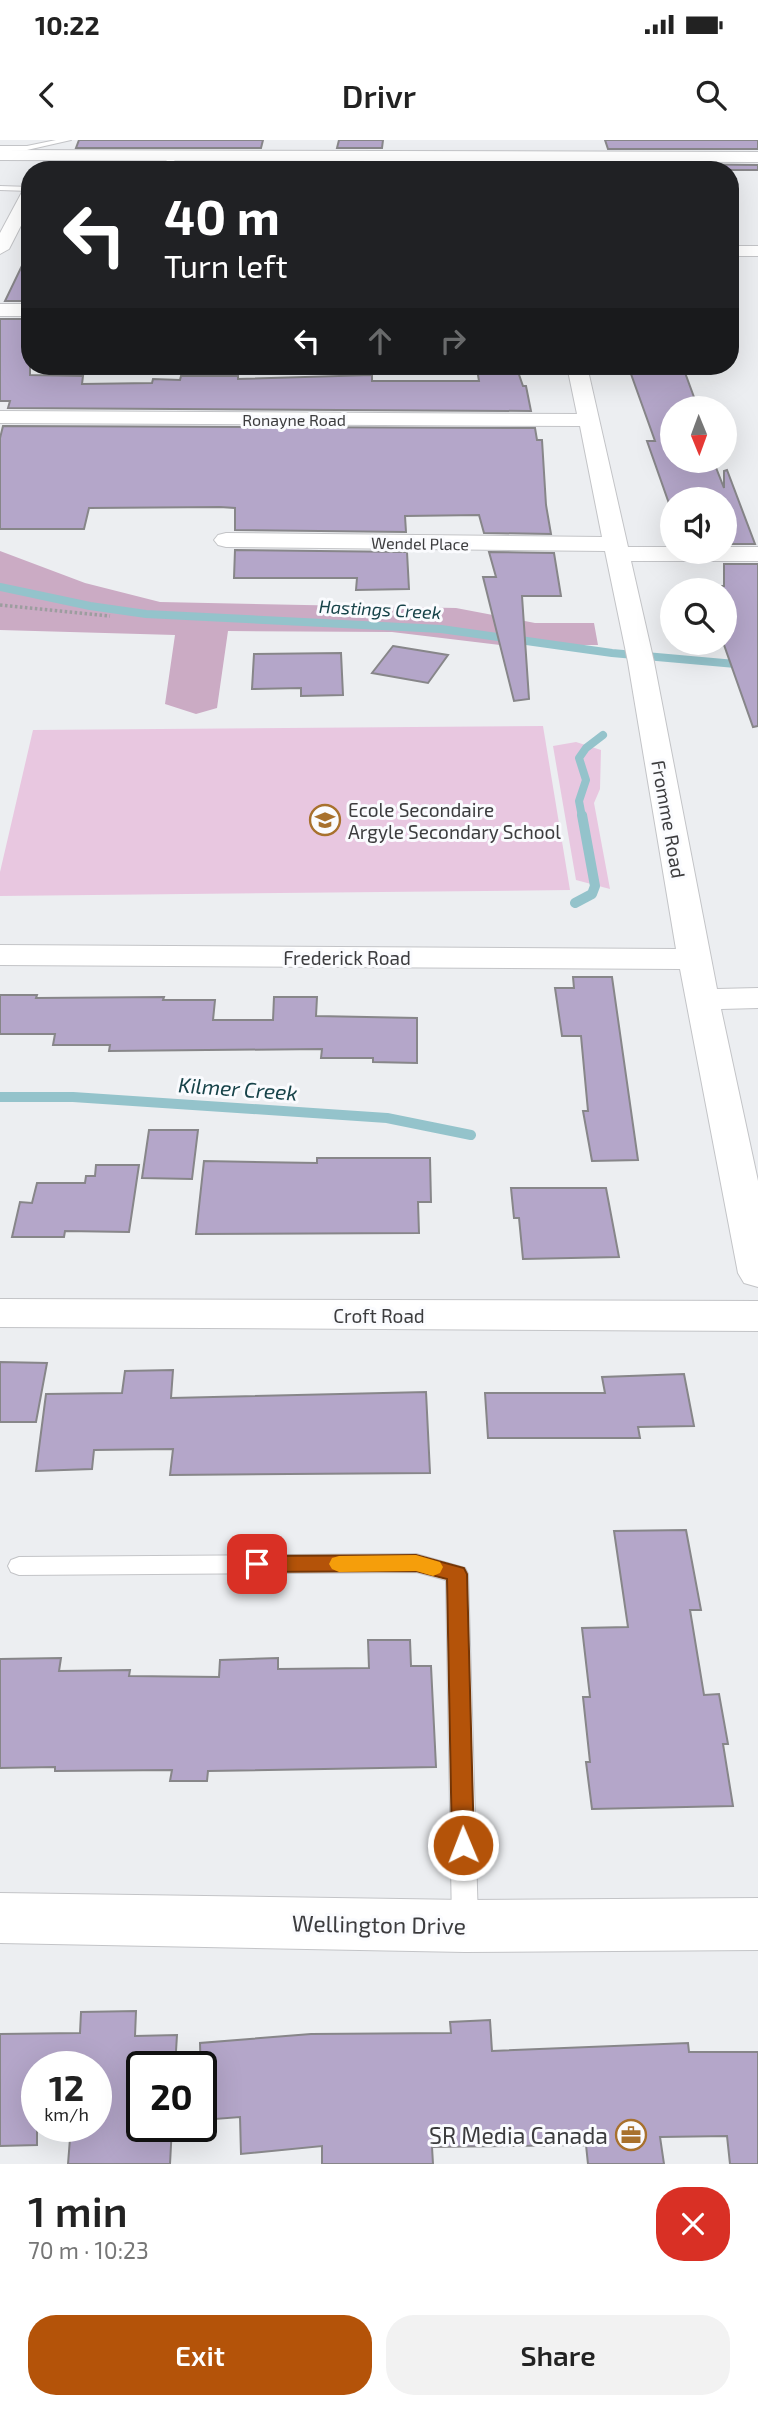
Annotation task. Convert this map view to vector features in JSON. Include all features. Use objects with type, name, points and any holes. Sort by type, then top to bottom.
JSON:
[{"type":"street","points":[[532,140],[536,161]]},
{"type":"street","points":[[0,155],[38,161]]},
{"type":"street","points":[[699,161],[758,157]]},
{"type":"street","points":[[0,249],[21,208]]},
{"type":"street","points":[[739,251],[758,251]]},
{"type":"street","points":[[0,310],[21,310]]},
{"type":"street","name":"Fromme Road","points":[[578,375],[639,655],[694,959],[758,1273]]},
{"type":"street","name":"Ronayne Road","points":[[0,417],[587,420]]},
{"type":"street","name":"Wendel Place","points":[[226,540],[758,554]]},
{"type":"street","name":"Frederick Road","points":[[0,955],[694,959]]},
{"type":"street","points":[[702,999],[758,998]]},
{"type":"street","name":"Croft Road","points":[[0,1313],[758,1316]]},
{"type":"street","name":"Wellington Drive","points":[[0,1918],[465,1926],[758,1924]]},
{"type":"lane","points":[[0,148],[27,148],[67,140]]},
{"type":"lane","points":[[0,188],[21,189]]},
{"type":"lane","points":[[19,1566],[416,1563],[457,1574],[465,1926]]},
{"type":"path","points":[[0,605],[110,616]]},
{"type":"shaded area","points":[[0,551],[85,583],[160,602],[456,608],[535,623],[594,623],[598,645],[500,645],[392,632],[228,631],[217,708],[196,714],[165,704],[175,635],[0,630]]},
{"type":"shaded area","points":[[543,726],[570,890],[0,896],[0,872],[33,730]]},
{"type":"shaded area","points":[[576,742],[601,750],[600,789],[594,803],[610,889],[576,880],[553,746]]},
{"type":"building","points":[[79,140],[263,140],[261,148],[76,148]]},
{"type":"building","points":[[339,140],[383,140],[382,148],[337,148]]},
{"type":"building","points":[[605,140],[758,140],[758,149],[608,149]]},
{"type":"building","points":[[739,165],[758,165],[758,170],[739,170]]},
{"type":"building","points":[[21,268],[21,301],[5,301]]},
{"type":"building","points":[[0,319],[21,319],[21,375],[83,376],[82,384],[152,383],[153,379],[180,380],[181,376],[238,376],[238,379],[372,375],[372,381],[479,381],[478,375],[519,375],[523,386],[526,386],[531,411],[8,408],[10,401],[0,401]]},
{"type":"building","points":[[631,375],[686,375],[694,396],[660,396],[660,473],[718,473],[724,487],[663,487],[647,441],[655,441]]},
{"type":"building","points":[[3,426],[535,428],[537,440],[542,440],[546,505],[551,534],[484,533],[479,515],[405,516],[406,532],[235,530],[235,508],[220,507],[89,508],[84,529],[0,529],[0,438]]},
{"type":"building","points":[[724,473],[728,473],[733,487],[724,487]]},
{"type":"building","points":[[737,496],[755,544],[737,544]]},
{"type":"building","points":[[235,550],[407,552],[409,589],[356,590],[357,578],[234,578]]},
{"type":"building","points":[[489,552],[554,553],[561,596],[522,596],[529,699],[514,701],[483,577],[496,577]]},
{"type":"building","points":[[724,564],[758,564],[758,726],[753,727],[728,655],[737,655],[737,578],[724,578]]},
{"type":"building","points":[[393,646],[448,655],[428,683],[372,673]]},
{"type":"building","points":[[341,653],[343,695],[301,696],[301,688],[252,689],[254,654]]},
{"type":"building","points":[[573,977],[612,977],[638,1160],[592,1161],[583,1111],[588,1111],[581,1036],[562,1036],[555,988],[574,988]]},
{"type":"building","points":[[0,995],[37,995],[36,998],[164,997],[163,1000],[215,1000],[213,1020],[273,1020],[274,997],[317,997],[316,1016],[417,1018],[417,1063],[373,1062],[373,1058],[321,1058],[322,1049],[109,1051],[110,1045],[53,1045],[55,1034],[0,1034]]},
{"type":"building","points":[[149,1130],[198,1130],[192,1179],[142,1178]]},
{"type":"building","points":[[317,1158],[430,1158],[431,1202],[418,1202],[419,1233],[196,1234],[204,1161],[317,1163]]},
{"type":"building","points":[[96,1165],[139,1165],[129,1232],[65,1231],[64,1237],[12,1237],[20,1202],[32,1203],[37,1183],[85,1183],[86,1176],[95,1176]]},
{"type":"building","points":[[511,1188],[606,1188],[619,1257],[523,1259],[519,1218],[514,1218]]},
{"type":"building","points":[[0,1362],[47,1363],[36,1422],[0,1422]]},
{"type":"building","points":[[173,1370],[171,1398],[426,1392],[430,1473],[170,1475],[173,1449],[94,1450],[92,1469],[36,1471],[46,1394],[122,1393],[125,1371]]},
{"type":"building","points":[[684,1374],[694,1426],[638,1427],[640,1438],[488,1438],[485,1393],[605,1393],[602,1377]]},
{"type":"building","points":[[686,1530],[701,1610],[690,1610],[704,1695],[719,1694],[728,1744],[723,1744],[733,1806],[592,1809],[586,1762],[590,1762],[583,1697],[590,1697],[582,1628],[628,1627],[614,1531]]},
{"type":"building","points":[[368,1640],[410,1640],[411,1666],[431,1666],[436,1767],[208,1771],[207,1781],[170,1781],[172,1770],[55,1771],[55,1767],[0,1768],[0,1659],[61,1658],[59,1671],[130,1670],[129,1676],[219,1677],[220,1660],[278,1658],[278,1669],[369,1668]]},
{"type":"building","points":[[136,2011],[135,2036],[177,2035],[176,2051],[126,2051],[126,2142],[171,2142],[170,2164],[68,2164],[70,2142],[112,2142],[112,2051],[21,2051],[21,2142],[37,2142],[37,2145],[0,2146],[0,2034],[80,2033],[81,2012]]},
{"type":"building","points":[[490,2020],[492,2051],[688,2043],[689,2052],[758,2052],[758,2164],[730,2164],[727,2136],[660,2137],[664,2164],[588,2164],[586,2145],[432,2147],[433,2164],[322,2164],[322,2146],[241,2154],[240,2117],[217,2119],[217,2051],[200,2051],[200,2043],[311,2034],[451,2033],[450,2022]]},
{"type":"waterway","name":"Hastings Creek","points":[[0,587],[90,606],[146,614],[441,629],[612,653],[758,666]]},
{"type":"waterway","points":[[582,817],[579,801],[586,780],[579,758],[586,748],[603,735]]},
{"type":"waterway","points":[[575,903],[592,894],[595,886],[582,815]]},
{"type":"waterway","name":"Kilmer Creek","points":[[0,1097],[73,1097],[387,1118],[471,1135]]},
{"type":"slow traffic","points":[[339,1564],[416,1563],[433,1567]]},
{"type":"place","name":"Ecole Secondaire Argyle Secondary School","points":[[325,820]]},
{"type":"place","name":"SR Media Canada","points":[[631,2135]]},
{"type":"route","points":[[257,1564],[416,1563],[457,1574],[463,1845]]}]
